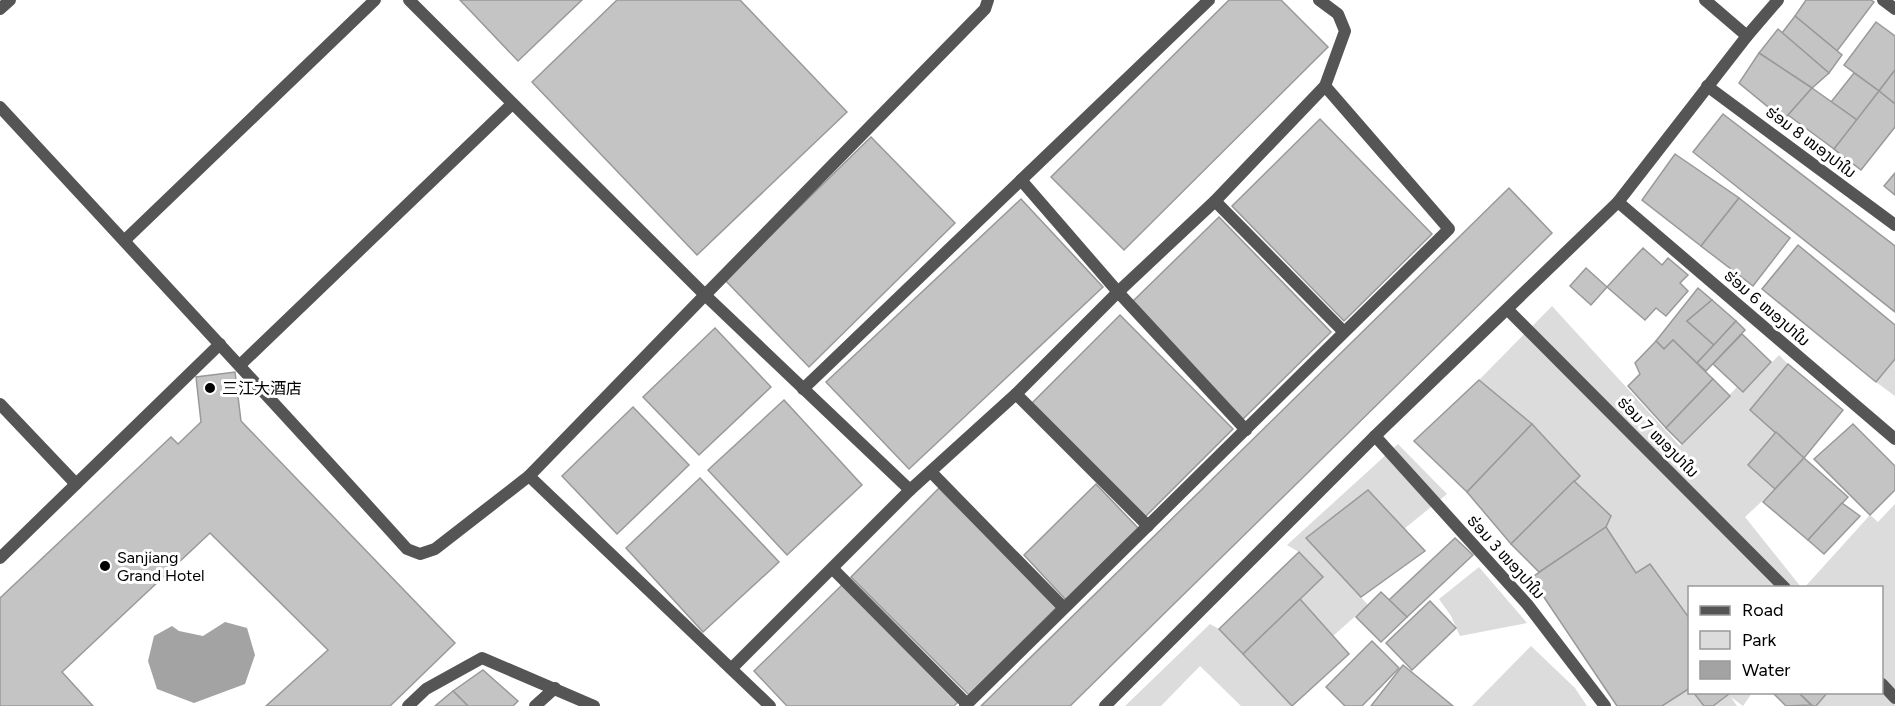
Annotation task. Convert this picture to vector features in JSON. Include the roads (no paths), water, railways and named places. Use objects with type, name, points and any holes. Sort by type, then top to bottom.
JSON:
[{"type":"street","points":[[0,9],[10,0]]},
{"type":"street","points":[[125,240],[375,0]]},
{"type":"street","points":[[409,0],[705,295],[910,490]]},
{"type":"street","points":[[0,107],[125,240],[407,549],[420,554],[435,549],[529,476],[985,9],[988,0]]},
{"type":"street","points":[[803,389],[1209,0]]},
{"type":"street","points":[[732,668],[910,490],[1016,394],[1118,292],[1215,201],[1325,86],[1345,31],[1338,14],[1319,0]]},
{"type":"street","points":[[1705,0],[1747,36]]},
{"type":"street","points":[[1105,706],[1375,436],[1618,202],[1707,86],[1778,0]]},
{"type":"street","points":[[1882,0],[1895,9]]},
{"type":"street","points":[[832,569],[966,705],[1449,229],[1325,86]]},
{"type":"street","name":"ຮ່ອມ 8 ໜອງປາໃນ","points":[[1707,86],[1895,225]]},
{"type":"street","points":[[240,365],[512,104]]},
{"type":"street","points":[[1021,180],[1118,292],[1246,430]]},
{"type":"street","points":[[1215,201],[1344,332]]},
{"type":"street","name":"ຮ່ອມ 6 ໜອງປາໃນ","points":[[1618,202],[1895,439]]},
{"type":"street","name":"ຮ່ອມ 7 ໜອງປາໃນ","points":[[1508,310],[1783,586]]},
{"type":"street","points":[[0,558],[220,344]]},
{"type":"street","points":[[1016,394],[1148,526]]},
{"type":"street","points":[[0,404],[76,484]]},
{"type":"street","name":"ຮ່ອມ 3 ໜອງປາໃນ","points":[[1375,436],[1527,604],[1605,706]]},
{"type":"street","points":[[931,472],[1065,608]]},
{"type":"street","points":[[529,476],[770,706]]},
{"type":"street","points":[[408,706],[426,689],[482,658],[594,706]]},
{"type":"street","points":[[1883,686],[1895,698]]},
{"type":"street","points":[[535,706],[555,688]]},
{"type":"water","points":[[225,622],[247,628],[255,655],[245,684],[194,703],[157,689],[148,661],[154,636],[172,626],[179,631],[203,636]]},
{"type":"place","name":"三江大酒店","points":[[210,388]]},
{"type":"place","name":"Sanjiang Grand Hotel","points":[[105,566]]}]
